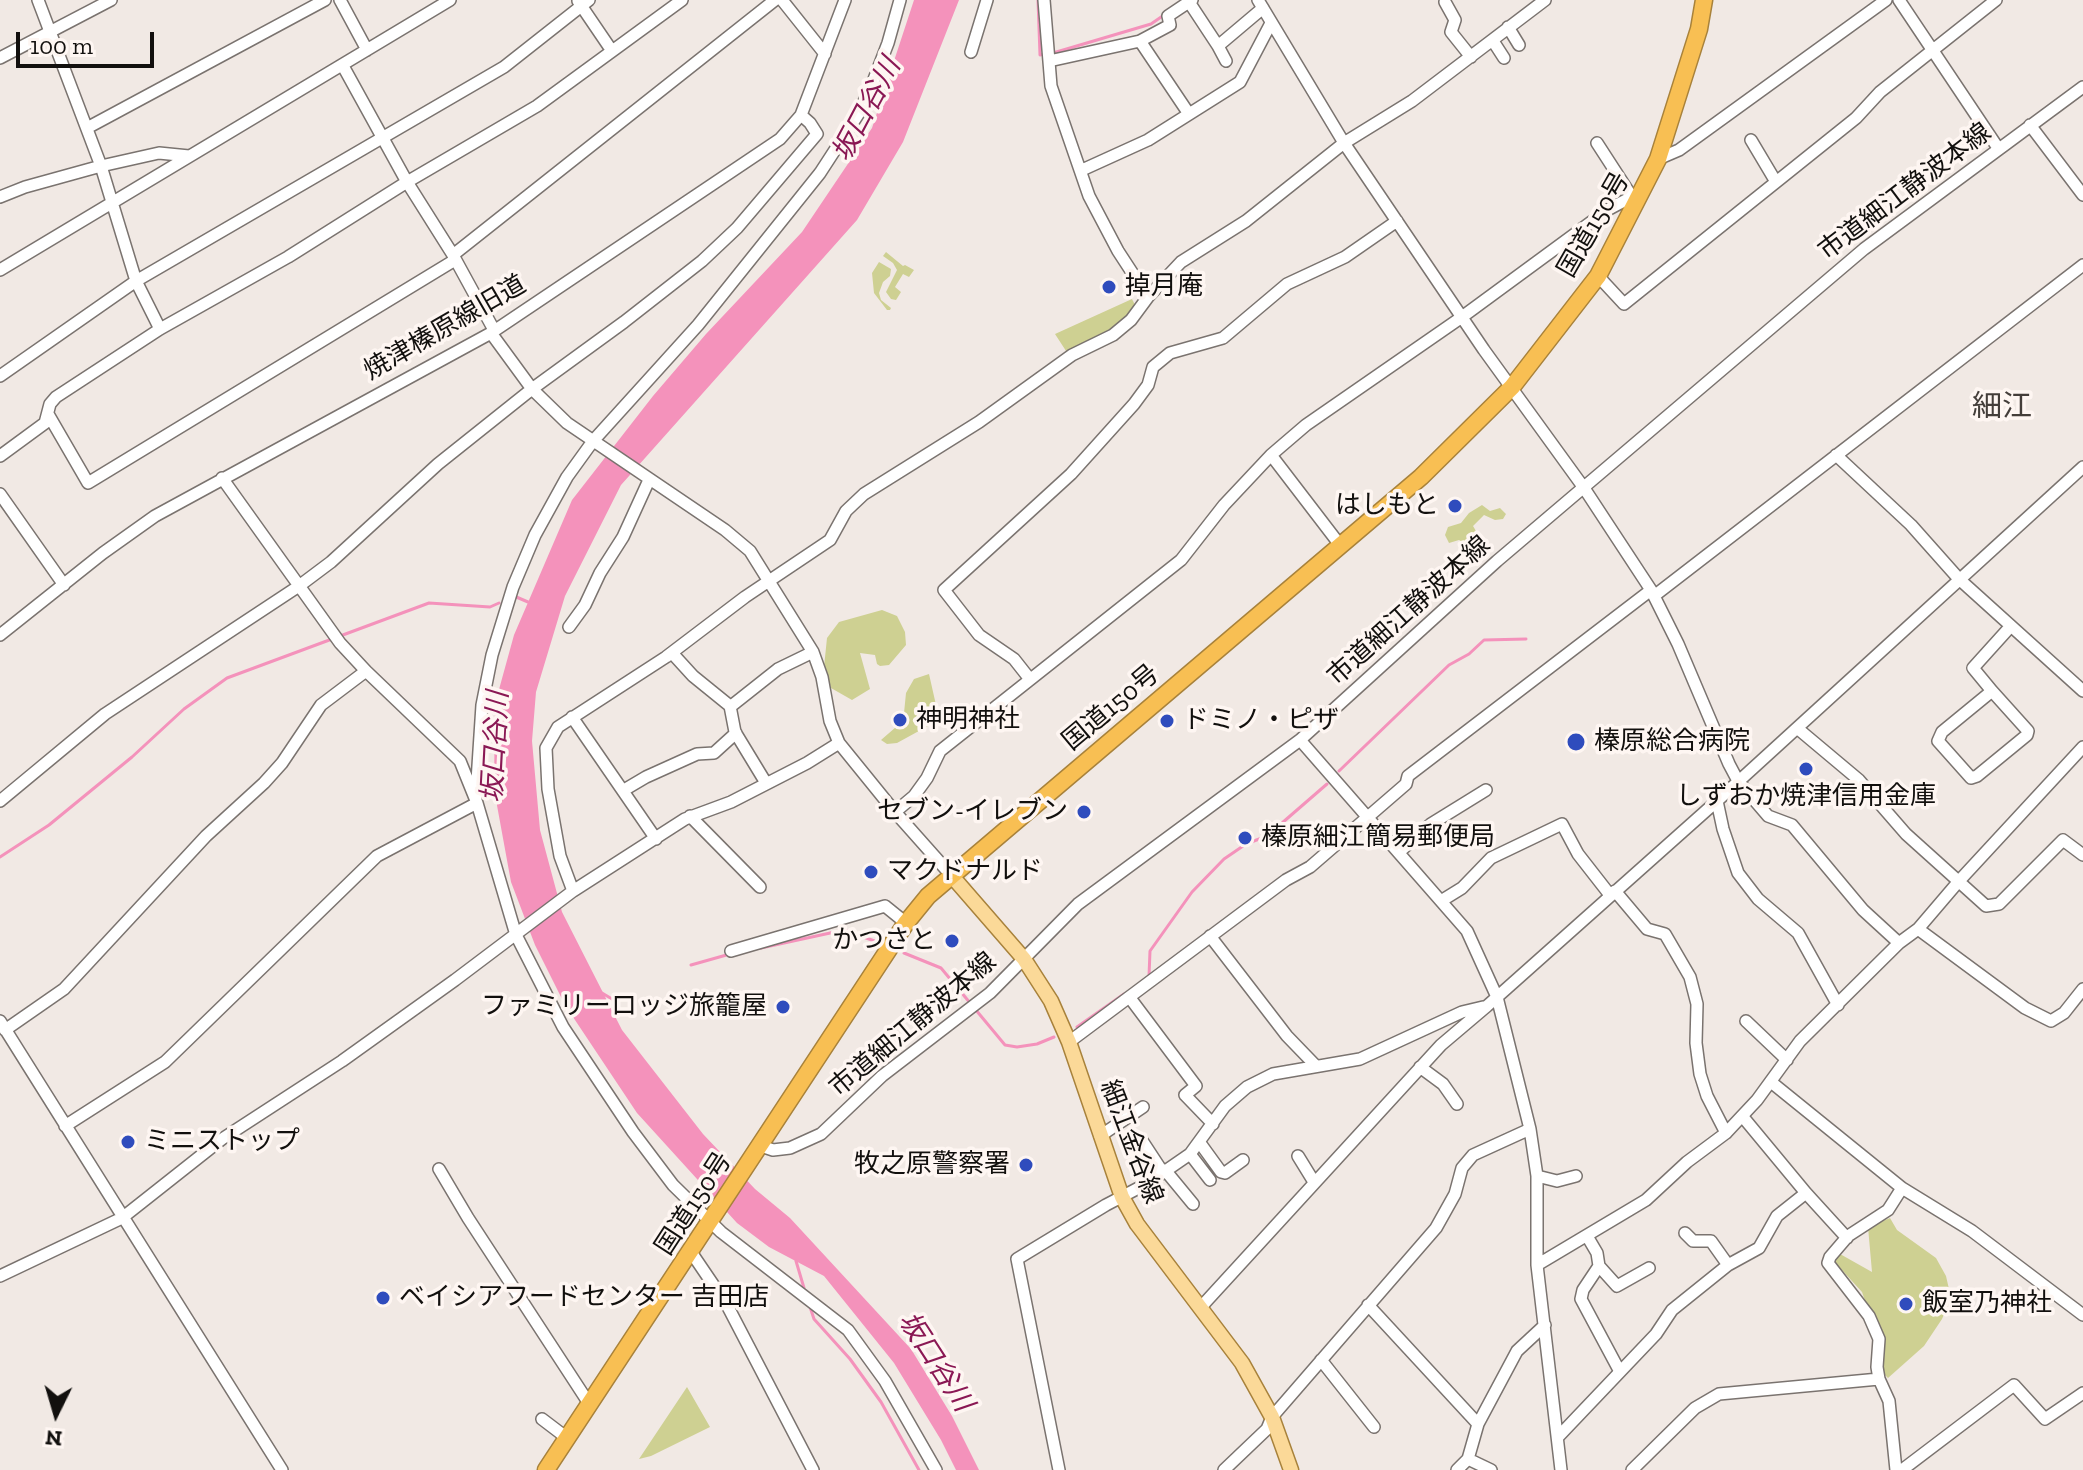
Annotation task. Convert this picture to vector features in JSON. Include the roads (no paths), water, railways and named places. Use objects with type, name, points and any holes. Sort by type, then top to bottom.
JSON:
[{"type":"highway","name":"国道150号","points":[[546,1470],[906,923],[928,896],[1421,477],[1512,387],[1598,276],[1637,194],[1658,159],[1699,29],[1704,0]]},
{"type":"main road","name":"細江金谷線","points":[[951,875],[1024,959],[1051,1001],[1069,1042],[1122,1197],[1137,1224],[1242,1363],[1272,1417],[1291,1470]]},
{"type":"street","points":[[38,0],[46,34],[101,166],[136,281],[160,329]]},
{"type":"street","points":[[0,58],[111,0]]},
{"type":"street","points":[[87,128],[325,0]]},
{"type":"street","points":[[340,0],[367,50]]},
{"type":"street","points":[[0,270],[450,0]]},
{"type":"street","points":[[0,456],[45,423],[50,404],[56,397],[160,329],[288,257],[407,182],[537,106],[682,0]]},
{"type":"street","points":[[48,414],[88,483],[454,258],[775,0]]},
{"type":"street","points":[[782,0],[825,54]]},
{"type":"street","name":"焼津榛原線旧道","points":[[0,635],[140,526],[492,331],[780,139],[801,115],[845,0]]},
{"type":"street","points":[[477,803],[482,705],[492,655],[535,535],[567,477],[593,441],[698,325],[820,173],[859,113],[888,43],[900,0]]},
{"type":"street","points":[[972,46],[987,0]]},
{"type":"street","points":[[1044,0],[1051,86],[1089,196],[1118,251],[1148,297]]},
{"type":"street","points":[[573,891],[562,864],[553,820],[546,748],[552,734],[572,717],[672,653],[768,580],[830,540],[846,511],[864,494],[979,422],[1072,355],[1113,335],[1131,320],[1181,262],[1246,221],[1344,143],[1412,101],[1545,0]]},
{"type":"street","points":[[1658,159],[1679,150],[1886,0]]},
{"type":"street","points":[[1899,0],[1998,148]]},
{"type":"street","points":[[1598,276],[1624,304],[1856,118],[1880,92],[1996,0]]},
{"type":"street","points":[[1049,61],[1140,41],[1170,25],[1168,16],[1190,1],[1226,61]]},
{"type":"street","points":[[0,376],[136,281],[504,67],[583,2],[612,51]]},
{"type":"street","points":[[1445,2],[1455,20],[1451,32],[1471,57]]},
{"type":"street","points":[[1218,46],[1260,4],[1344,143],[1462,317],[1584,488],[1652,593],[1678,644],[1738,781],[1768,816],[1792,825],[1863,910],[1899,943]]},
{"type":"street","points":[[1082,170],[1148,140],[1240,82],[1271,23]]},
{"type":"street","points":[[1508,27],[1519,45]]},
{"type":"street","points":[[1140,41],[1189,114]]},
{"type":"street","points":[[1493,41],[1504,58]]},
{"type":"street","points":[[343,66],[407,182],[454,258],[492,331],[532,389],[567,423],[740,541],[813,652],[822,677],[830,721],[839,743],[951,875]]},
{"type":"street","name":"市道細江静波本線","points":[[761,1146],[773,1150],[790,1148],[821,1134],[882,1076],[990,993],[1078,904],[1300,740],[1497,561],[1864,249],[2083,87]]},
{"type":"street","points":[[0,801],[105,714],[331,562],[438,464],[702,261],[737,228],[817,134],[801,115]]},
{"type":"street","points":[[2030,125],[2083,195]]},
{"type":"street","points":[[1751,140],[1776,182]]},
{"type":"street","points":[[895,812],[914,796],[940,751],[1181,560],[1224,505],[1271,455],[1307,424],[1462,317],[1609,209],[1637,194],[1597,143]]},
{"type":"street","points":[[0,197],[25,187],[159,153],[190,156]]},
{"type":"street","points":[[1029,678],[1014,659],[979,635],[944,590],[1071,474],[1134,404],[1148,385],[1153,367],[1170,353],[1223,338],[1287,284],[1345,257],[1397,221]]},
{"type":"street","points":[[1069,1042],[1286,880],[1310,867],[1406,784],[1408,776],[1836,455],[2083,265]]},
{"type":"street","points":[[1271,455],[1340,545]]},
{"type":"street","points":[[1836,455],[1911,525],[1959,579],[2083,691]]},
{"type":"street","points":[[1201,1307],[1441,1045],[1717,801],[2083,467]]},
{"type":"street","points":[[222,478],[340,643],[460,761],[477,803],[518,933],[563,1027],[600,1086],[673,1185],[711,1221],[848,1330],[885,1381],[936,1470]]},
{"type":"street","points":[[569,627],[585,605],[600,573],[623,537],[648,479]]},
{"type":"street","points":[[0,494],[64,585]]},
{"type":"street","points":[[1992,691],[1942,732],[1938,741],[1971,778],[2027,735],[2028,731],[1973,668],[2010,627]]},
{"type":"street","points":[[730,707],[778,669],[813,652]]},
{"type":"street","points":[[672,653],[693,676],[730,707],[736,733],[766,783]]},
{"type":"street","points":[[282,1470],[3,1026],[64,989],[206,836],[264,783],[282,763],[321,705],[366,671]]},
{"type":"street","points":[[572,717],[656,839]]},
{"type":"street","points":[[1797,728],[1859,780],[1906,834],[1986,906],[1994,907],[2063,840],[2083,855]]},
{"type":"street","points":[[624,790],[697,754],[714,753],[736,733]]},
{"type":"street","points":[[1300,740],[1467,931],[1497,997],[1530,1129],[1537,1176],[1537,1265],[1561,1470]]},
{"type":"street","points":[[0,1276],[122,1218],[222,1139],[342,1061],[573,891],[690,816],[731,802],[839,743]]},
{"type":"street","points":[[1537,1265],[1646,1200],[1743,1117],[1800,1041],[1899,943],[1918,929],[2083,747]]},
{"type":"street","points":[[1399,852],[1431,824],[1486,790]]},
{"type":"street","points":[[1717,801],[1738,873],[1758,899],[1798,933],[1838,1005]]},
{"type":"street","points":[[65,1126],[165,1062],[370,862],[477,803]]},
{"type":"street","points":[[690,816],[760,887]]},
{"type":"street","points":[[1441,901],[1462,888],[1491,858],[1562,824],[1578,854],[1612,893],[1647,929],[1665,934],[1690,977],[1697,1004],[1696,1043],[1700,1074],[1707,1096],[1726,1133]]},
{"type":"street","points":[[731,951],[885,906],[906,923]]},
{"type":"street","points":[[1918,929],[2025,1008],[2051,1021],[2064,1013],[2083,989]]},
{"type":"street","points":[[1210,936],[1287,1036],[1316,1066]]},
{"type":"street","points":[[1130,998],[1196,1086],[1185,1095],[1213,1124]]},
{"type":"street","points":[[1059,1470],[1017,1259],[1148,1183],[1190,1154],[1225,1106],[1247,1087],[1273,1074],[1360,1059],[1462,1012],[1487,1006]]},
{"type":"street","points":[[1746,1021],[1787,1060]]},
{"type":"street","points":[[1420,1067],[1443,1084],[1457,1104]]},
{"type":"street","points":[[1771,1082],[1902,1188],[1972,1231],[2083,1315]]},
{"type":"street","points":[[1100,1136],[1143,1107]]},
{"type":"street","points":[[1743,1117],[1847,1238]]},
{"type":"street","points":[[1224,1470],[1267,1429],[1272,1417],[1443,1219],[1455,1194],[1462,1168],[1473,1155],[1530,1129]]},
{"type":"street","points":[[1141,1139],[1193,1204]]},
{"type":"street","points":[[1200,1143],[1221,1172],[1225,1173],[1243,1160]]},
{"type":"street","points":[[1190,1154],[1210,1180]]},
{"type":"street","points":[[1298,1156],[1314,1182]]},
{"type":"street","points":[[439,1169],[590,1405]]},
{"type":"street","points":[[1537,1176],[1557,1181],[1576,1176]]},
{"type":"street","points":[[1902,1188],[1888,1210],[1847,1238],[1828,1263],[1869,1316],[1879,1339],[1877,1367],[1889,1401],[1899,1470],[2014,1385],[2045,1419],[2083,1393]]},
{"type":"street","points":[[1558,1437],[1656,1334],[1672,1310],[1728,1265],[1759,1248],[1777,1216],[1806,1193]]},
{"type":"street","points":[[1685,1233],[1693,1241],[1711,1241],[1728,1265]]},
{"type":"street","points":[[1587,1236],[1597,1253],[1599,1266],[1617,1286],[1649,1268]]},
{"type":"street","points":[[691,1252],[727,1305],[813,1470]]},
{"type":"street","points":[[1599,1266],[1583,1290],[1581,1299],[1619,1370]]},
{"type":"street","points":[[1368,1305],[1478,1424]]},
{"type":"street","points":[[1457,1470],[1468,1459],[1478,1424],[1517,1351],[1545,1325]]},
{"type":"street","points":[[1321,1360],[1374,1427]]},
{"type":"street","points":[[1632,1470],[1695,1408],[1719,1394],[1879,1379]]},
{"type":"street","points":[[542,1419],[567,1438]]},
{"type":"street","points":[[1468,1459],[1491,1470]]},
{"type":"water","name":"坂口谷川","points":[[914,0],[959,0],[903,142],[857,220],[621,485],[565,596],[536,692],[532,741],[540,830],[562,912],[622,1030],[703,1134],[755,1189],[790,1218],[911,1349],[952,1416],[979,1470],[956,1470],[894,1363],[824,1276],[769,1247],[737,1223],[637,1113],[565,1005],[535,945],[511,882],[494,789],[495,704],[514,635],[572,500],[706,334],[802,232],[872,128]]},
{"type":"waterway","points":[[1038,0],[1040,55],[1044,54]]},
{"type":"waterway","points":[[1053,53],[1151,24],[1164,15]]},
{"type":"waterway","points":[[514,596],[528,602]]},
{"type":"waterway","points":[[0,857],[49,825],[132,757],[184,709],[227,678],[429,603],[490,607],[499,603]]},
{"type":"waterway","points":[[1339,771],[1449,665],[1469,654],[1484,640],[1526,639]]},
{"type":"waterway","points":[[1149,976],[1150,951],[1192,892],[1224,859],[1246,844],[1267,836],[1327,784]]},
{"type":"waterway","points":[[761,948],[844,930],[880,943]]},
{"type":"waterway","points":[[904,953],[941,968],[1005,1045],[1037,1044],[1054,1037]]},
{"type":"waterway","points":[[691,965],[730,954]]},
{"type":"waterway","points":[[602,993],[612,999]]},
{"type":"waterway","points":[[1077,1027],[1124,994]]},
{"type":"waterway","points":[[796,1261],[804,1288]]},
{"type":"waterway","points":[[809,1304],[814,1319],[850,1359],[881,1402],[919,1470]]},
{"type":"place","name":"掉月庵","points":[[1109,287]]},
{"type":"place","name":"はしもと","points":[[1455,506]]},
{"type":"place","name":"神明神社","points":[[900,720]]},
{"type":"place","name":"ドミノ・ピザ","points":[[1167,721]]},
{"type":"place","name":"榛原総合病院","points":[[1576,742]]},
{"type":"place","name":"しずおか焼津信用金庫","points":[[1806,769]]},
{"type":"place","name":"セブン-イレブン","points":[[1084,812]]},
{"type":"place","name":"榛原細江簡易郵便局","points":[[1245,838]]},
{"type":"place","name":"マクドナルド","points":[[871,872]]},
{"type":"place","name":"かつさと","points":[[952,941]]},
{"type":"place","name":"ファミリーロッジ旅籠屋","points":[[783,1007]]},
{"type":"place","name":"ミニストップ","points":[[128,1142]]},
{"type":"place","name":"牧之原警察署","points":[[1026,1165]]},
{"type":"place","name":"ベイシアフードセンター 吉田店","points":[[383,1298]]},
{"type":"place","name":"飯室乃神社","points":[[1906,1304]]},
{"type":"district","name":"細江","points":[[2002,407]]}]
